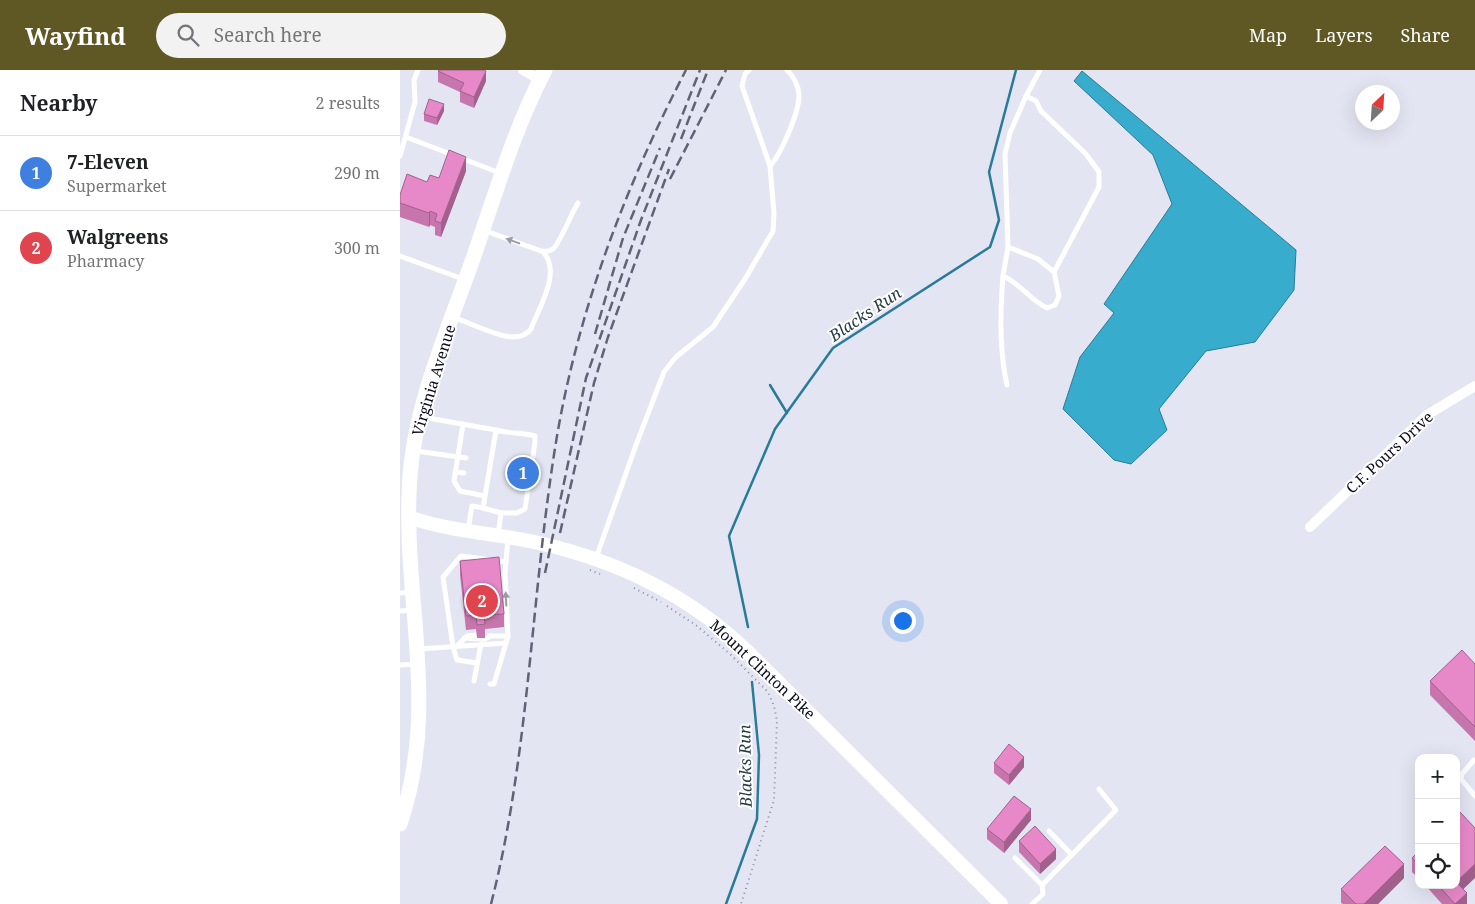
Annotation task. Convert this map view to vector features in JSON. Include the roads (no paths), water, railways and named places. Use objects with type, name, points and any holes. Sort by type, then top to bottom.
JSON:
[{"type":"main road","name":"Virginia Avenue","points":[[400,824],[411,787],[417,750],[420,707],[419,657],[408,611],[407,593],[408,493],[419,417],[503,174],[542,75]]},
{"type":"main road","name":"Mount Clinton Pike","points":[[409,517],[539,543],[592,564],[633,573],[670,592],[728,634],[1001,904]]},
{"type":"street","points":[[523,70],[542,75]]},
{"type":"street","name":"C.F. Pours Drive","points":[[1310,526],[1427,415],[1475,386]]},
{"type":"lane","points":[[400,156],[415,102],[414,80],[418,70]]},
{"type":"lane","points":[[592,564],[662,376],[676,358],[713,326],[745,279],[772,234],[775,220],[770,166],[743,94],[742,82],[750,70]]},
{"type":"lane","points":[[770,166],[778,157],[799,97],[796,82],[786,70]]},
{"type":"lane","points":[[1007,385],[1002,364],[1001,307],[1003,276],[1008,246],[1005,154],[1010,134],[1026,96],[1040,70]]},
{"type":"lane","points":[[1026,96],[1036,101],[1040,112],[1086,154],[1096,165],[1101,178],[1099,187],[1054,272]]},
{"type":"lane","points":[[406,137],[503,174]]},
{"type":"lane","points":[[483,230],[543,252],[550,251],[557,246],[567,221],[578,203]]},
{"type":"lane","points":[[1003,276],[1014,281],[1039,304],[1047,308],[1055,305],[1059,296],[1054,272],[1038,259],[1008,246]]},
{"type":"lane","points":[[452,317],[507,337],[519,338],[526,335],[531,329],[551,274],[550,263],[543,252]]},
{"type":"lane","points":[[400,256],[466,280]]},
{"type":"lane","points":[[419,417],[496,430],[509,434],[523,433],[534,436],[535,442],[525,510],[501,513],[472,506],[467,530]]},
{"type":"lane","points":[[463,424],[454,481],[460,491],[485,496]]},
{"type":"lane","points":[[483,508],[487,461],[490,444],[496,430]]},
{"type":"lane","points":[[460,440],[468,442]]},
{"type":"lane","points":[[413,450],[466,458]]},
{"type":"lane","points":[[455,472],[464,473]]},
{"type":"lane","points":[[490,684],[494,684],[499,656],[508,636],[506,562],[501,513]]},
{"type":"lane","points":[[482,667],[478,662],[457,660],[443,577],[461,556],[506,562]]},
{"type":"lane","points":[[455,646],[464,638],[477,635]]},
{"type":"lane","points":[[484,635],[508,636]]},
{"type":"lane","points":[[464,638],[486,639],[491,636]]},
{"type":"lane","points":[[400,665],[455,646],[506,643]]},
{"type":"lane","points":[[474,681],[474,672],[482,653],[481,644]]},
{"type":"lane","points":[[474,672],[480,674]]},
{"type":"lane","points":[[1474,760],[1462,774],[1461,779],[1475,796]]},
{"type":"lane","points":[[1042,885],[1116,810],[1099,789]]},
{"type":"lane","points":[[1049,832],[1072,855]]},
{"type":"lane","points":[[1016,858],[1042,885],[1042,894],[1032,904]]},
{"type":"water","points":[[1082,71],[1296,250],[1294,290],[1255,342],[1206,351],[1159,409],[1167,430],[1131,464],[1114,460],[1063,409],[1080,357],[1114,313],[1104,304],[1172,204],[1153,155],[1074,81]]},
{"type":"waterway","name":"Blacks Run","points":[[748,627],[729,536],[775,429],[833,348],[990,247],[999,220],[989,172],[1016,70]]},
{"type":"waterway","points":[[770,385],[787,413]]},
{"type":"waterway","name":"Blacks Run","points":[[726,904],[757,819],[759,755],[752,682]]},
{"type":"railway","points":[[491,904],[504,847],[514,789],[548,494],[566,388],[578,341],[607,248],[644,158],[686,70]]},
{"type":"railway","points":[[545,573],[586,378],[641,220],[700,70]]},
{"type":"railway","points":[[681,139],[708,70]]},
{"type":"railway","points":[[670,179],[726,70]]},
{"type":"railway","points":[[595,334],[623,238],[660,148]]},
{"type":"railway","points":[[560,533],[594,383],[608,337],[669,169]]},
{"type":"place","name":"7-Eleven","points":[[523,473]]},
{"type":"place","name":"Walgreens","points":[[482,601]]}]
